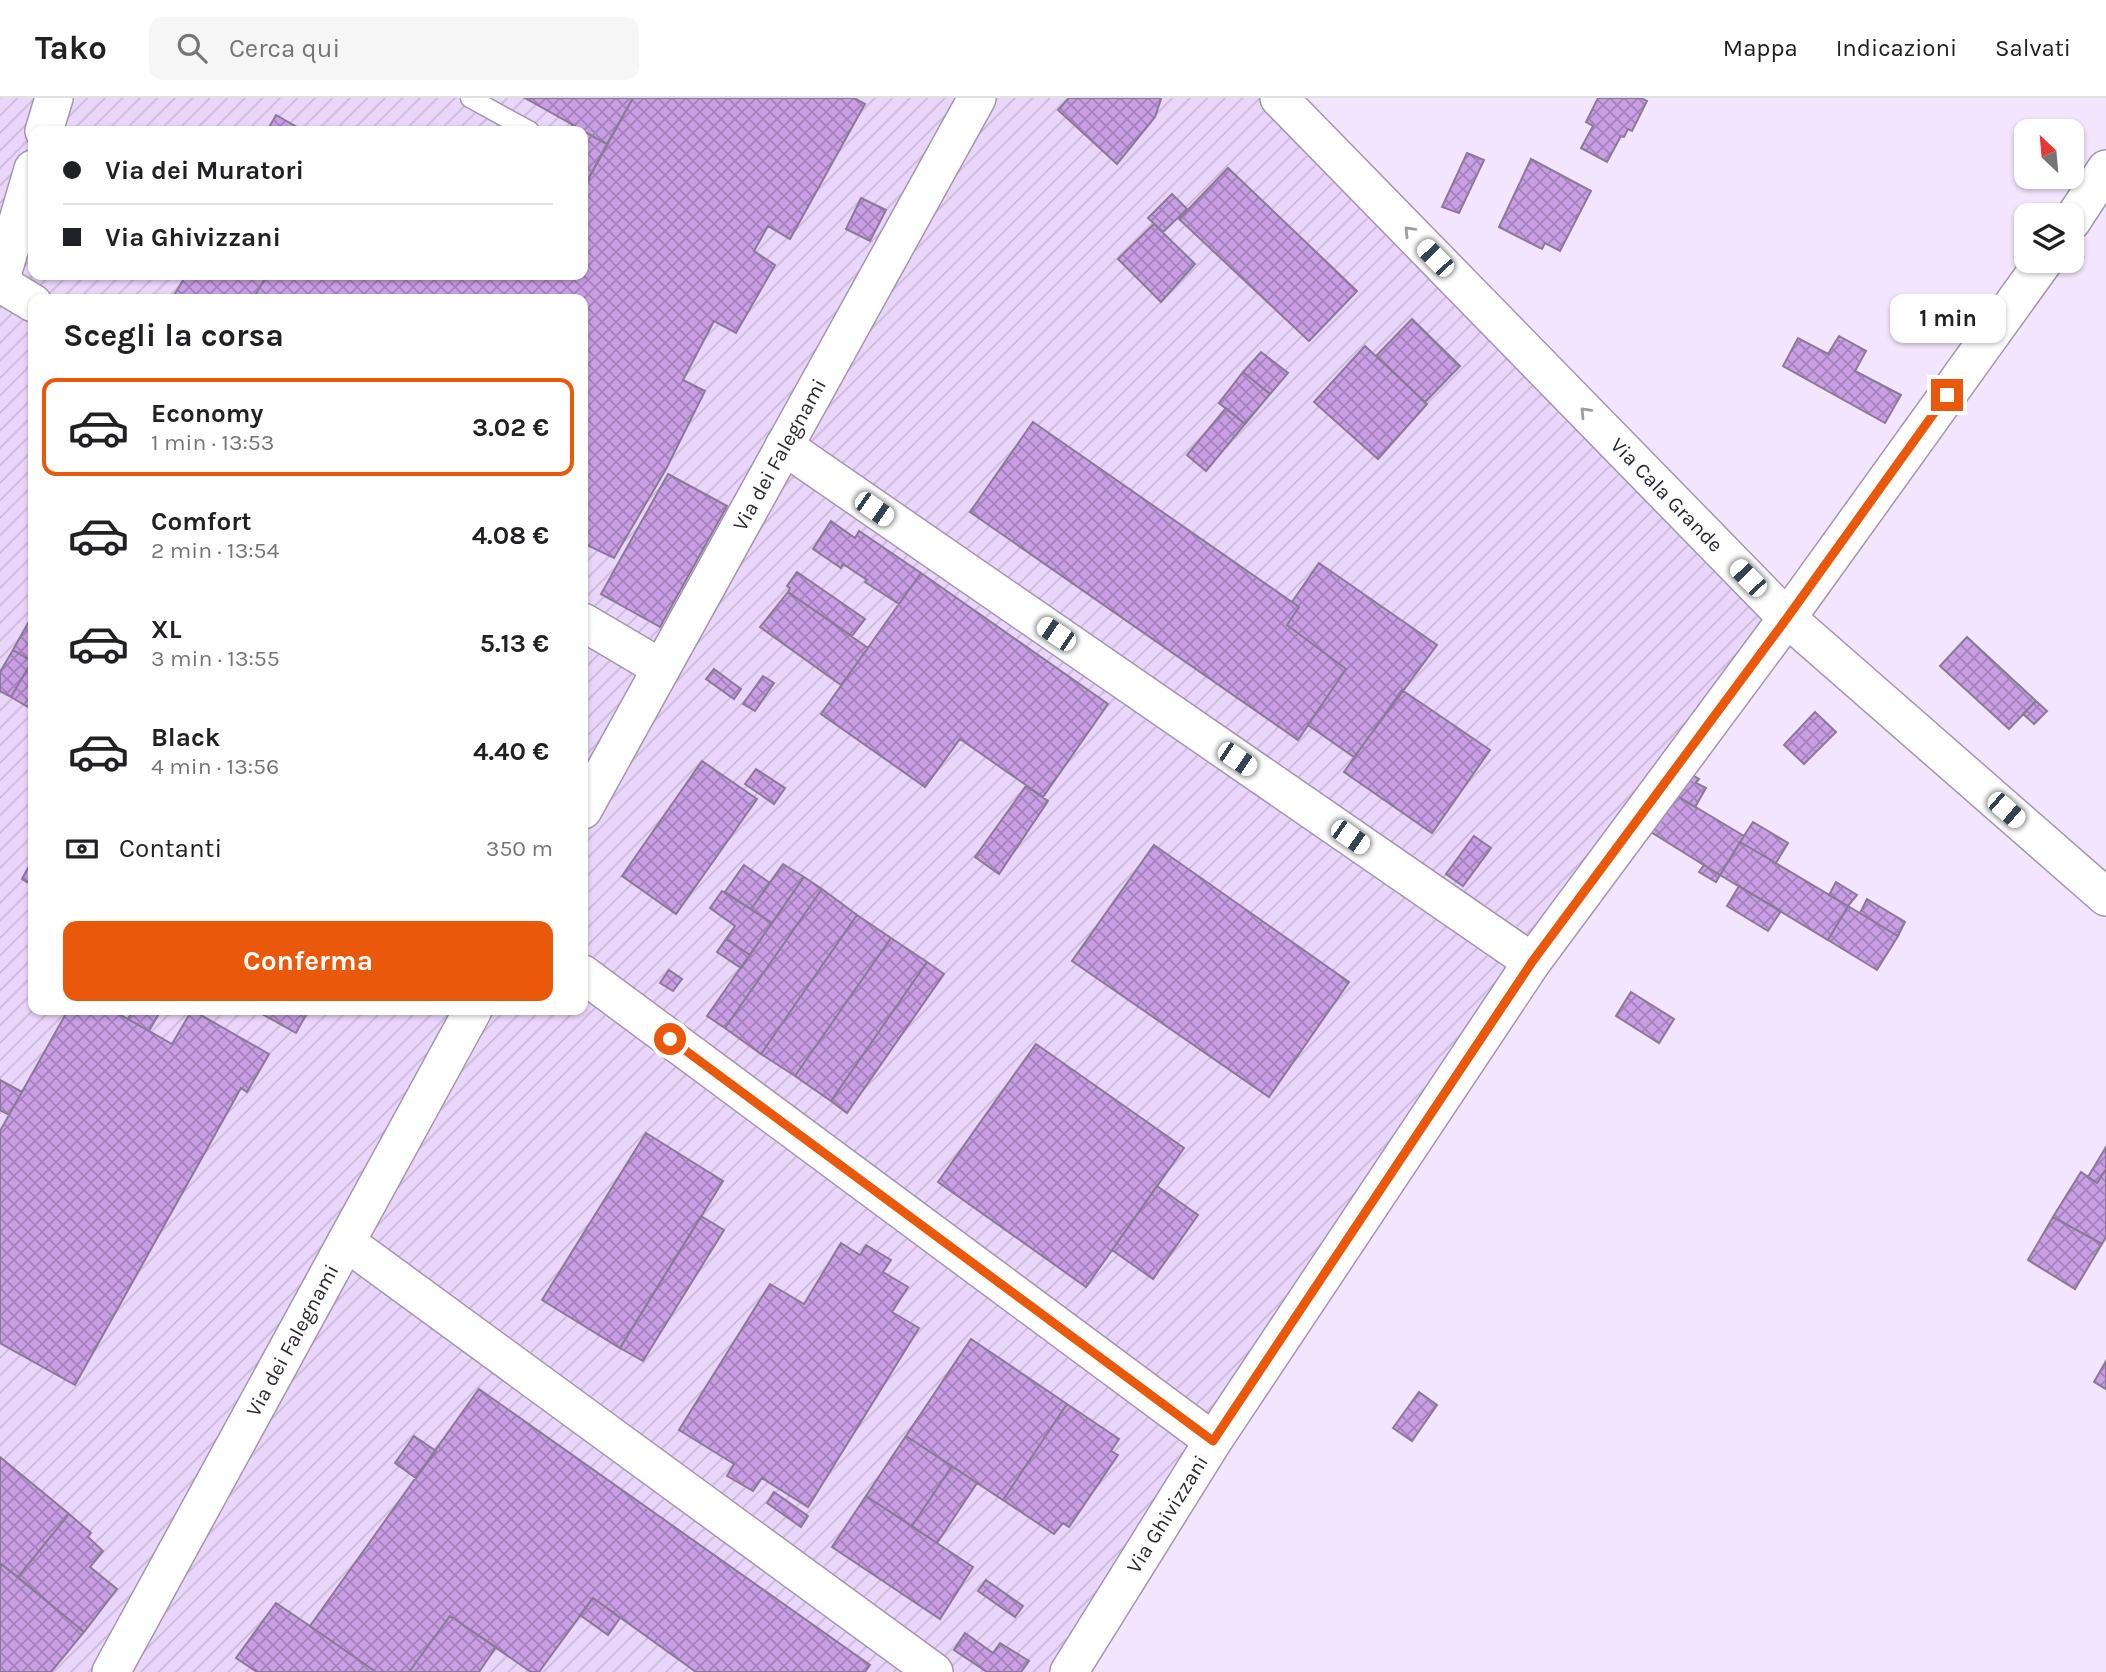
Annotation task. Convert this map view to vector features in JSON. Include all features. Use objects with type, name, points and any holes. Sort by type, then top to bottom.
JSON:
[{"type":"street","points":[[46,126],[54,98]]},
{"type":"street","name":"Via dei Falegnami","points":[[588,801],[977,98]]},
{"type":"street","name":"Via Cala Grande","points":[[1279,98],[1787,618],[2106,897]]},
{"type":"street","points":[[2084,203],[2106,169]]},
{"type":"street","points":[[28,186],[0,283],[28,300]]},
{"type":"street","name":"Via Ghivizzani","points":[[1069,1672],[1213,1441],[1532,962],[1787,618],[2035,273]]},
{"type":"street","points":[[784,446],[1532,962]]},
{"type":"street","points":[[588,625],[661,668]]},
{"type":"street","points":[[588,978],[1213,1441]]},
{"type":"street","name":"Via dei Falegnami","points":[[111,1672],[470,1015]]},
{"type":"street","points":[[346,1242],[934,1672]]},
{"type":"lane","points":[[470,98],[521,126]]},
{"type":"shaded area","points":[[0,98],[1267,98],[1765,621],[1531,931],[1061,1672],[0,1672]]},
{"type":"building","points":[[525,98],[633,98],[607,144],[588,133],[588,126],[575,126]]},
{"type":"building","points":[[633,98],[854,98],[865,104],[790,239],[768,226],[754,251],[775,265],[736,333],[714,321],[683,380],[705,391],[666,469],[614,558],[588,545],[588,294],[256,294],[264,280],[588,280],[588,180]]},
{"type":"building","points":[[1069,98],[1161,99],[1155,117],[1117,164],[1058,110]]},
{"type":"building","points":[[1598,98],[1641,98],[1647,101],[1632,131],[1628,129],[1624,137],[1621,136],[1607,162],[1581,148],[1593,126],[1586,122]]},
{"type":"building","points":[[276,115],[295,126],[270,126]]},
{"type":"building","points":[[588,134],[607,144],[588,179]]},
{"type":"building","points":[[1467,153],[1484,160],[1459,213],[1442,207]]},
{"type":"building","points":[[1531,159],[1591,191],[1560,251],[1545,243],[1542,249],[1499,227]]},
{"type":"building","points":[[1228,168],[1357,291],[1309,341],[1179,219]]},
{"type":"building","points":[[1172,194],[1187,209],[1163,232],[1148,218]]},
{"type":"building","points":[[861,198],[886,210],[870,241],[846,229]]},
{"type":"building","points":[[1154,224],[1195,264],[1161,302],[1118,259]]},
{"type":"building","points":[[183,280],[264,280],[256,294],[175,294]]},
{"type":"building","points":[[1412,319],[1460,366],[1425,402],[1376,356]]},
{"type":"building","points":[[1839,336],[1866,351],[1855,371],[1901,395],[1885,423],[1783,366],[1798,338],[1828,354]]},
{"type":"building","points":[[1365,346],[1427,404],[1378,459],[1314,402]]},
{"type":"building","points":[[1261,352],[1288,373],[1270,394],[1243,372]]},
{"type":"building","points":[[1243,372],[1270,394],[1245,424],[1219,403]]},
{"type":"building","points":[[1226,408],[1245,424],[1206,471],[1187,455]]},
{"type":"building","points":[[1033,422],[1299,607],[1287,625],[1346,669],[1298,740],[970,512]]},
{"type":"building","points":[[668,474],[727,506],[660,627],[601,594]]},
{"type":"building","points":[[831,521],[855,538],[859,531],[921,573],[899,604],[843,564],[841,568],[813,549]]},
{"type":"building","points":[[1319,563],[1437,645],[1354,757],[1308,725],[1346,669],[1287,625],[1299,607],[1292,602]]},
{"type":"building","points":[[797,572],[865,619],[852,636],[788,592],[790,588],[787,586]]},
{"type":"building","points":[[921,573],[1108,704],[1043,797],[960,739],[925,787],[821,714]]},
{"type":"building","points":[[788,592],[868,648],[841,685],[760,627]]},
{"type":"building","points":[[28,623],[28,659],[13,650]]},
{"type":"building","points":[[1967,637],[2036,701],[2009,729],[1940,666]]},
{"type":"building","points":[[13,650],[28,659],[28,668],[11,697],[0,691],[0,672]]},
{"type":"building","points":[[28,668],[28,707],[11,697]]},
{"type":"building","points":[[714,669],[741,689],[734,699],[706,679]]},
{"type":"building","points":[[763,676],[774,683],[755,711],[743,704]]},
{"type":"building","points":[[1402,690],[1490,750],[1432,833],[1344,772]]},
{"type":"building","points":[[2036,701],[2047,711],[2034,724],[2023,714]]},
{"type":"building","points":[[1815,712],[1836,732],[1804,764],[1784,745]]},
{"type":"building","points":[[702,761],[757,799],[676,914],[622,876]]},
{"type":"building","points":[[756,769],[785,788],[774,804],[745,784]]},
{"type":"building","points":[[1684,770],[1699,779],[1696,783],[1706,788],[1695,807],[1669,791]]},
{"type":"building","points":[[1026,786],[1048,801],[999,874],[975,857]]},
{"type":"building","points":[[1669,791],[1744,836],[1720,875],[1646,829]]},
{"type":"building","points":[[1753,822],[1788,843],[1776,863],[1740,842]]},
{"type":"building","points":[[1474,836],[1491,848],[1463,886],[1446,874]]},
{"type":"building","points":[[1740,842],[1848,906],[1828,940],[1720,875]]},
{"type":"building","points":[[1154,845],[1349,982],[1269,1097],[1072,961]]},
{"type":"building","points":[[783,864],[804,877],[772,923],[751,909]]},
{"type":"building","points":[[744,865],[770,883],[751,909],[725,892]]},
{"type":"building","points":[[1704,865],[1720,875],[1716,882],[1699,872]]},
{"type":"building","points":[[28,868],[28,883],[22,879]]},
{"type":"building","points":[[804,877],[822,889],[725,1028],[707,1016]]},
{"type":"building","points":[[1836,882],[1857,895],[1848,906],[1829,895]]},
{"type":"building","points":[[1739,886],[1781,911],[1768,931],[1727,906]]},
{"type":"building","points":[[822,889],[857,915],[761,1054],[725,1028]]},
{"type":"building","points":[[722,891],[772,923],[750,955],[726,939],[735,926],[710,908]]},
{"type":"building","points":[[1867,899],[1905,922],[1898,936],[1860,913]]},
{"type":"building","points":[[1848,906],[1898,936],[1877,970],[1828,940]]},
{"type":"building","points":[[857,915],[891,938],[795,1076],[761,1054]]},
{"type":"building","points":[[891,938],[927,962],[831,1101],[795,1076]]},
{"type":"building","points":[[726,939],[750,955],[741,968],[717,952]]},
{"type":"building","points":[[927,962],[944,974],[847,1113],[831,1101]]},
{"type":"building","points":[[669,970],[682,979],[673,991],[660,983]]},
{"type":"building","points":[[1631,992],[1674,1019],[1659,1043],[1616,1016]]},
{"type":"building","points":[[65,1015],[121,1015],[172,1044],[189,1015],[201,1015],[269,1054],[247,1092],[241,1088],[75,1385],[0,1343],[0,1131]]},
{"type":"building","points":[[130,1015],[158,1015],[149,1031],[128,1019]]},
{"type":"building","points":[[264,1015],[306,1015],[296,1033]]},
{"type":"building","points":[[1036,1044],[1184,1148],[1086,1287],[938,1182]]},
{"type":"building","points":[[0,1080],[22,1092],[9,1115],[0,1110]]},
{"type":"building","points":[[646,1133],[723,1181],[620,1348],[542,1300]]},
{"type":"building","points":[[2106,1147],[2106,1169],[2097,1183],[2088,1177]]},
{"type":"building","points":[[2106,1169],[2106,1237],[2102,1244],[2053,1217],[2081,1172],[2097,1183]]},
{"type":"building","points":[[1157,1186],[1198,1215],[1153,1279],[1112,1250]]},
{"type":"building","points":[[701,1216],[724,1230],[643,1361],[620,1348]]},
{"type":"building","points":[[2053,1217],[2102,1244],[2075,1289],[2028,1260]]},
{"type":"building","points":[[841,1243],[860,1255],[866,1245],[891,1260],[883,1272],[908,1287],[892,1312],[919,1328],[808,1507],[762,1478],[753,1491],[727,1476],[734,1464],[679,1430],[770,1284],[804,1304]]},
{"type":"building","points":[[971,1339],[1067,1404],[1003,1500],[906,1436]]},
{"type":"building","points":[[2106,1361],[2106,1389],[2094,1382]]},
{"type":"building","points":[[479,1389],[870,1665],[865,1672],[696,1672],[593,1598],[539,1672],[531,1672],[450,1616],[409,1672],[376,1672],[310,1626]]},
{"type":"building","points":[[1419,1392],[1437,1405],[1412,1441],[1393,1428]]},
{"type":"building","points":[[1067,1404],[1119,1439],[1111,1451],[1118,1455],[1069,1527],[1063,1523],[1054,1534],[1003,1500]]},
{"type":"building","points":[[414,1436],[436,1451],[416,1478],[395,1463]]},
{"type":"building","points":[[906,1436],[952,1466],[912,1526],[866,1496]]},
{"type":"building","points":[[0,1457],[69,1514],[18,1577],[0,1563]]},
{"type":"building","points":[[952,1466],[977,1483],[937,1543],[912,1526]]},
{"type":"building","points":[[774,1492],[808,1516],[801,1527],[767,1503]]},
{"type":"building","points":[[866,1496],[973,1567],[940,1619],[832,1547]]},
{"type":"building","points":[[69,1514],[91,1533],[88,1537],[103,1551],[90,1567],[117,1589],[84,1632],[18,1577]]},
{"type":"building","points":[[0,1563],[84,1632],[51,1672],[0,1672]]},
{"type":"building","points":[[986,1580],[1023,1606],[1015,1617],[978,1591]]},
{"type":"building","points":[[593,1598],[620,1618],[608,1635],[580,1615]]},
{"type":"building","points":[[276,1603],[376,1672],[257,1672],[236,1658]]},
{"type":"building","points":[[450,1616],[496,1647],[479,1672],[409,1672]]},
{"type":"building","points":[[965,1633],[993,1653],[1000,1643],[1029,1661],[1021,1672],[987,1672],[954,1650]]},
{"type":"route","points":[[670,1039],[1213,1441],[1532,962],[1787,618],[1947,395]]}]
